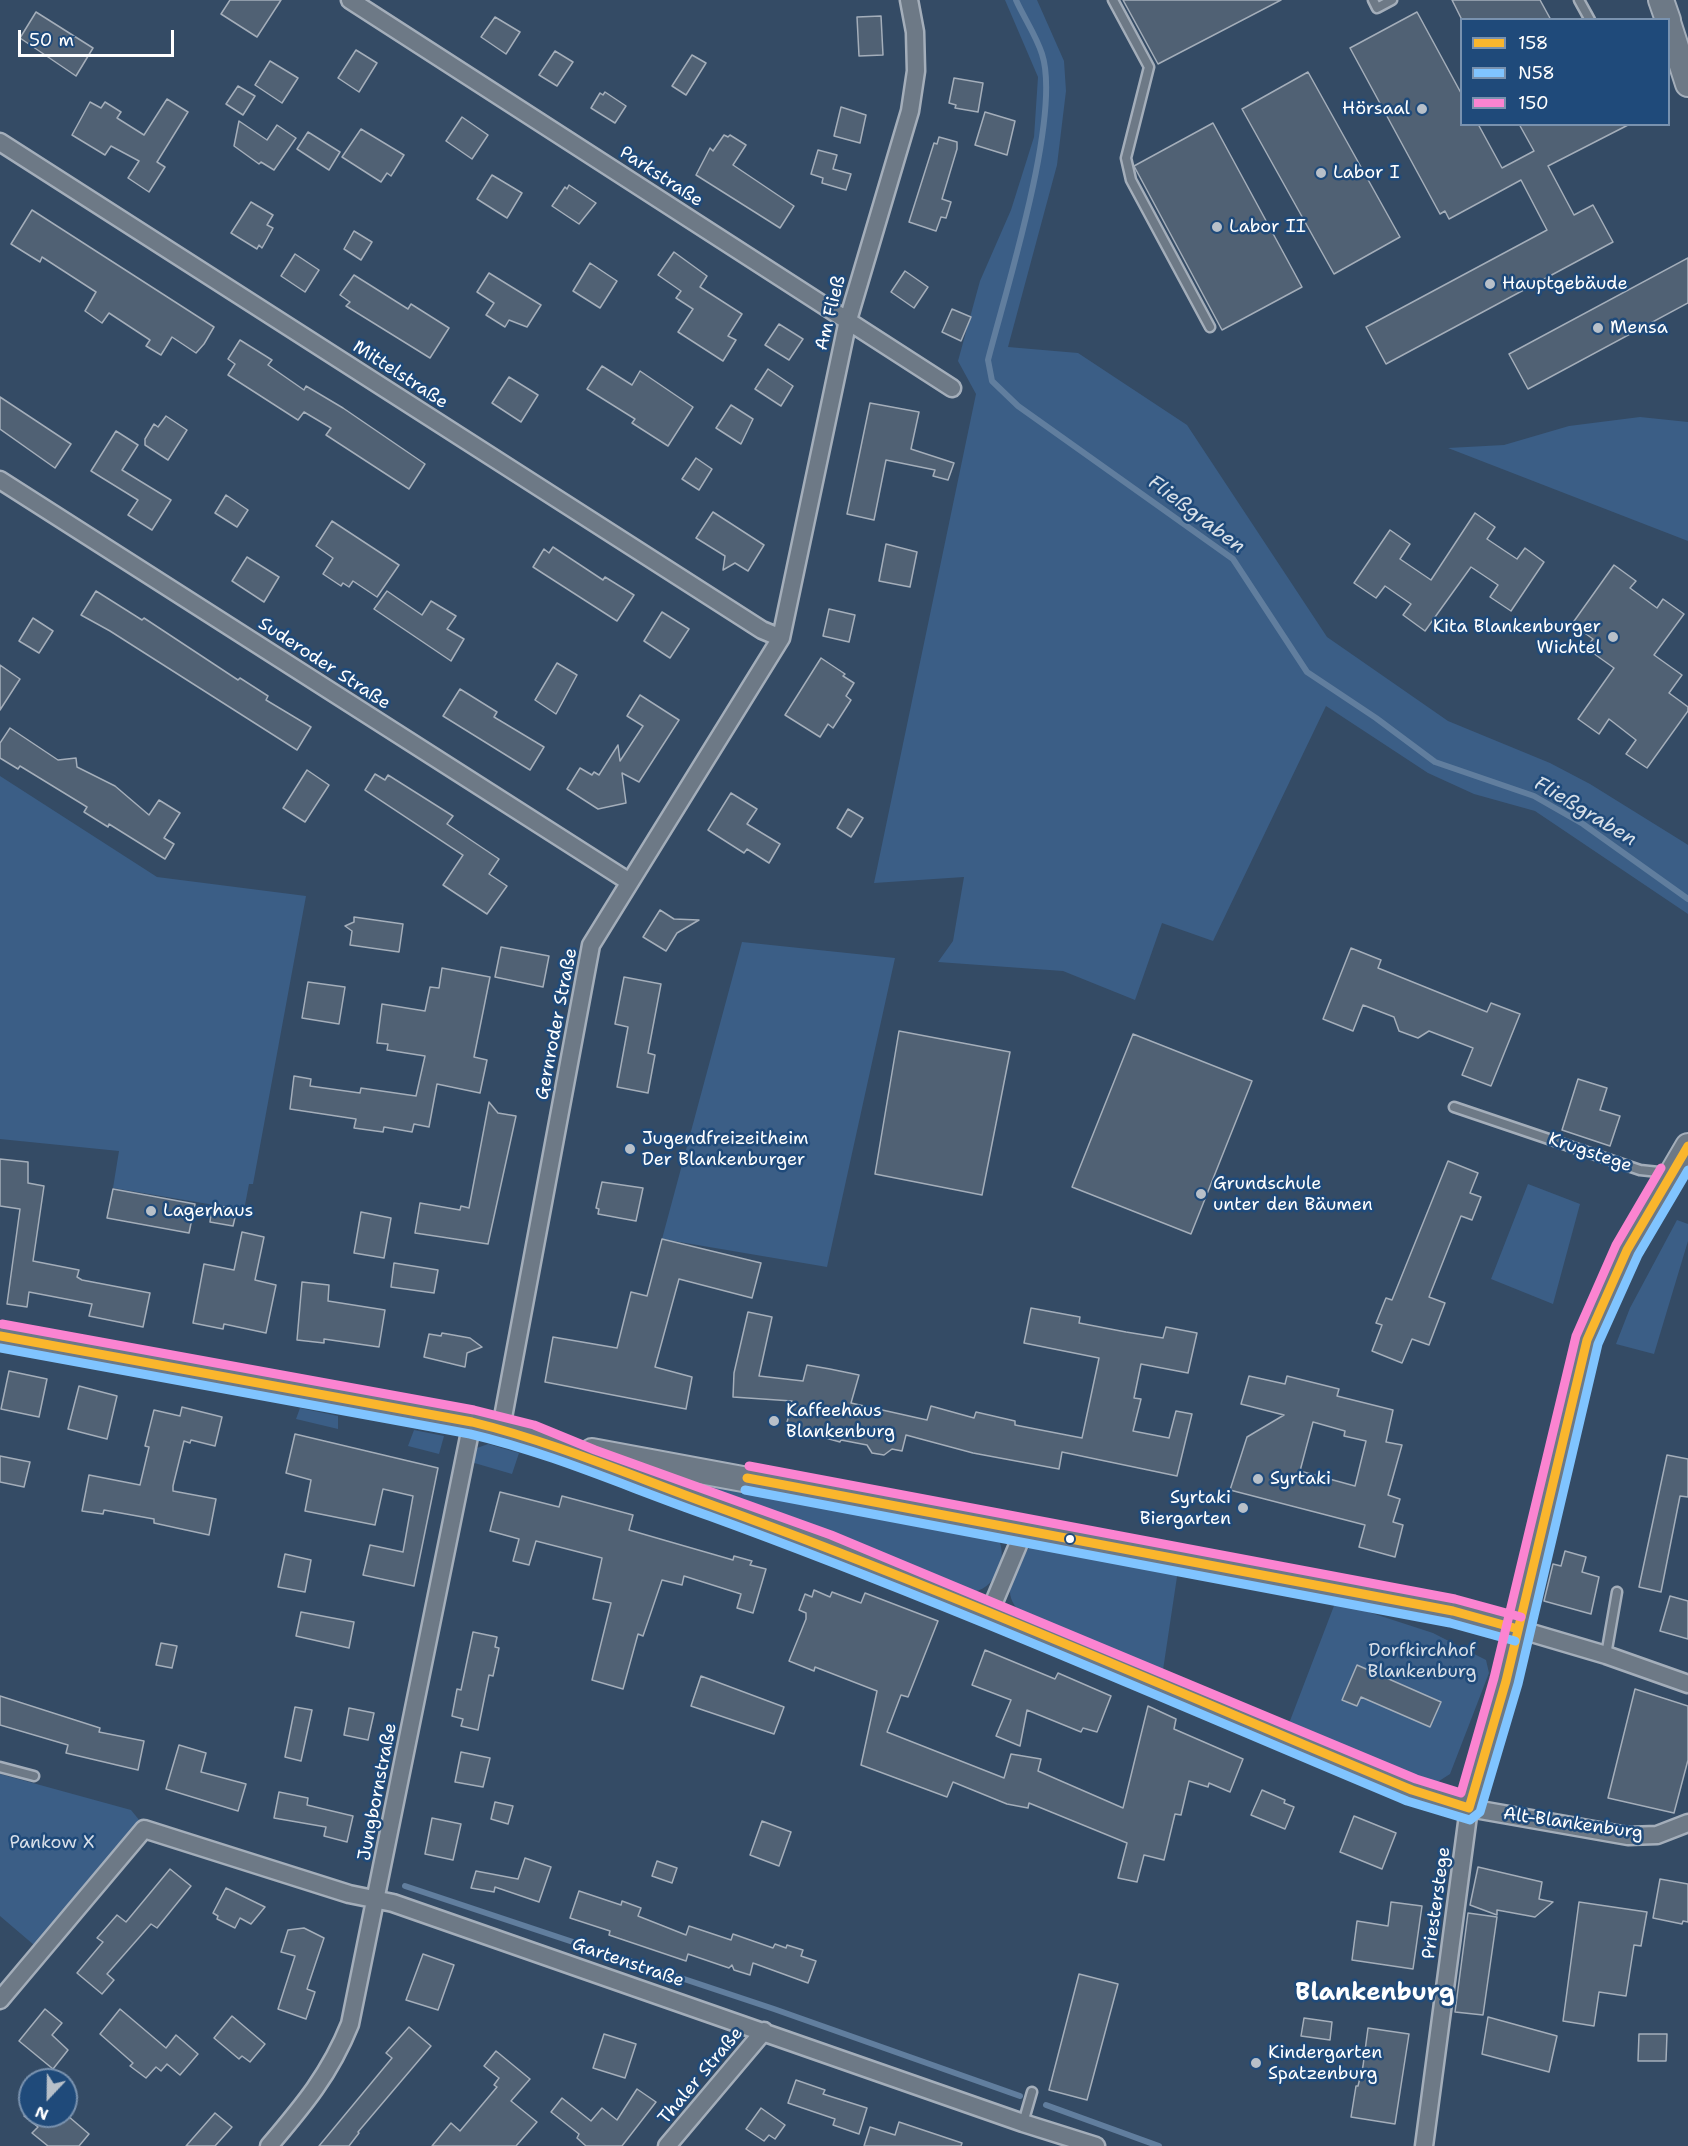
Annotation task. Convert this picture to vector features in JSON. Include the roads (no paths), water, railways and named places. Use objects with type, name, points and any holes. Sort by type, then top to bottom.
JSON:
[{"type":"main road","points":[[1661,0],[1667,18]]},
{"type":"main road","points":[[1670,27],[1688,84]]},
{"type":"main road","points":[[1469,1808],[1491,1738],[1587,1341],[1627,1250],[1680,1176],[1688,1146]]},
{"type":"main road","name":"Alt-Blankenburg","points":[[0,1336],[501,1428],[568,1450],[591,1461],[826,1546],[1412,1790],[1469,1808]]},
{"type":"main road","name":"Alt-Blankenburg","points":[[568,1450],[603,1451],[1453,1611],[1518,1629]]},
{"type":"street","name":"Parkstraße","points":[[350,0],[952,388]]},
{"type":"street","name":"Am Fließ","points":[[781,638],[848,320],[910,111],[916,70],[915,32],[909,0]]},
{"type":"street","name":"Mittelstraße","points":[[0,142],[762,630],[781,638]]},
{"type":"street","name":"Suderoder Straße","points":[[0,480],[628,881]]},
{"type":"street","name":"Gernroder Straße","points":[[501,1428],[591,945],[628,881],[781,638]]},
{"type":"street","name":"Jungbornstraße","points":[[269,2146],[305,2103],[336,2059],[350,2024],[472,1422]]},
{"type":"street","points":[[989,1614],[1022,1530]]},
{"type":"street","name":"Alt-Blankenburg","points":[[1518,1629],[1606,1655],[1688,1684]]},
{"type":"street","name":"Alt-Blankenburg","points":[[1469,1808],[1628,1836],[1657,1835],[1688,1823]]},
{"type":"street","name":"Priesterstege","points":[[1424,2146],[1469,1808]]},
{"type":"street","name":"Gartenstraße","points":[[0,2000],[144,1829],[349,1894],[393,1903],[1023,2123],[1096,2146]]},
{"type":"street","name":"Thaler Straße","points":[[668,2146],[764,2031]]},
{"type":"lane","points":[[1113,0],[1149,67],[1126,158],[1131,180],[1210,327]]},
{"type":"lane","points":[[1373,0],[1377,8],[1392,0]]},
{"type":"lane","points":[[1579,0],[1589,18]]},
{"type":"lane","name":"Krugstege","points":[[1454,1107],[1640,1170],[1680,1176]]},
{"type":"lane","points":[[1606,1655],[1617,1592]]},
{"type":"lane","points":[[0,1767],[34,1776]]},
{"type":"lane","points":[[1023,2123],[1032,2092]]},
{"type":"waterway","name":"Fließgraben","points":[[1016,0],[1042,54],[1046,82],[1044,118],[1029,205],[988,360],[992,381],[1018,406],[1233,559],[1307,672],[1376,718],[1435,762],[1534,796],[1583,824],[1688,899]]},
{"type":"waterway","points":[[405,1886],[774,2009],[1020,2096]]},
{"type":"waterway","points":[[1046,2105],[1159,2146]]},
{"type":"place","name":"Hörsaal","points":[[1422,109]]},
{"type":"place","name":"Labor I","points":[[1321,173]]},
{"type":"place","name":"Labor II","points":[[1217,227]]},
{"type":"place","name":"Hauptgebäude","points":[[1490,284]]},
{"type":"place","name":"Mensa","points":[[1598,328]]},
{"type":"place","name":"Kita Blankenburger Wichtel","points":[[1613,637]]},
{"type":"place","name":"Jugendfreizeitheim Der Blankenburger","points":[[630,1149]]},
{"type":"place","name":"Grundschule unter den Bäumen","points":[[1201,1194]]},
{"type":"place","name":"Lagerhaus","points":[[151,1211]]},
{"type":"place","name":"Kaffeehaus Blankenburg","points":[[774,1421]]},
{"type":"place","name":"Syrtaki","points":[[1258,1479]]},
{"type":"place","name":"Syrtaki Biergarten","points":[[1243,1508]]},
{"type":"place","name":"Kindergarten Spatzenburg","points":[[1256,2063]]},
{"type":"district","name":"Blankenburg","points":[[1375,1994]]},
{"type":"park label","name":"Dorfkirchhof Blankenburg","points":[[1422,1661]]},
{"type":"park label","name":"Pankow X","points":[[52,1843]]}]
